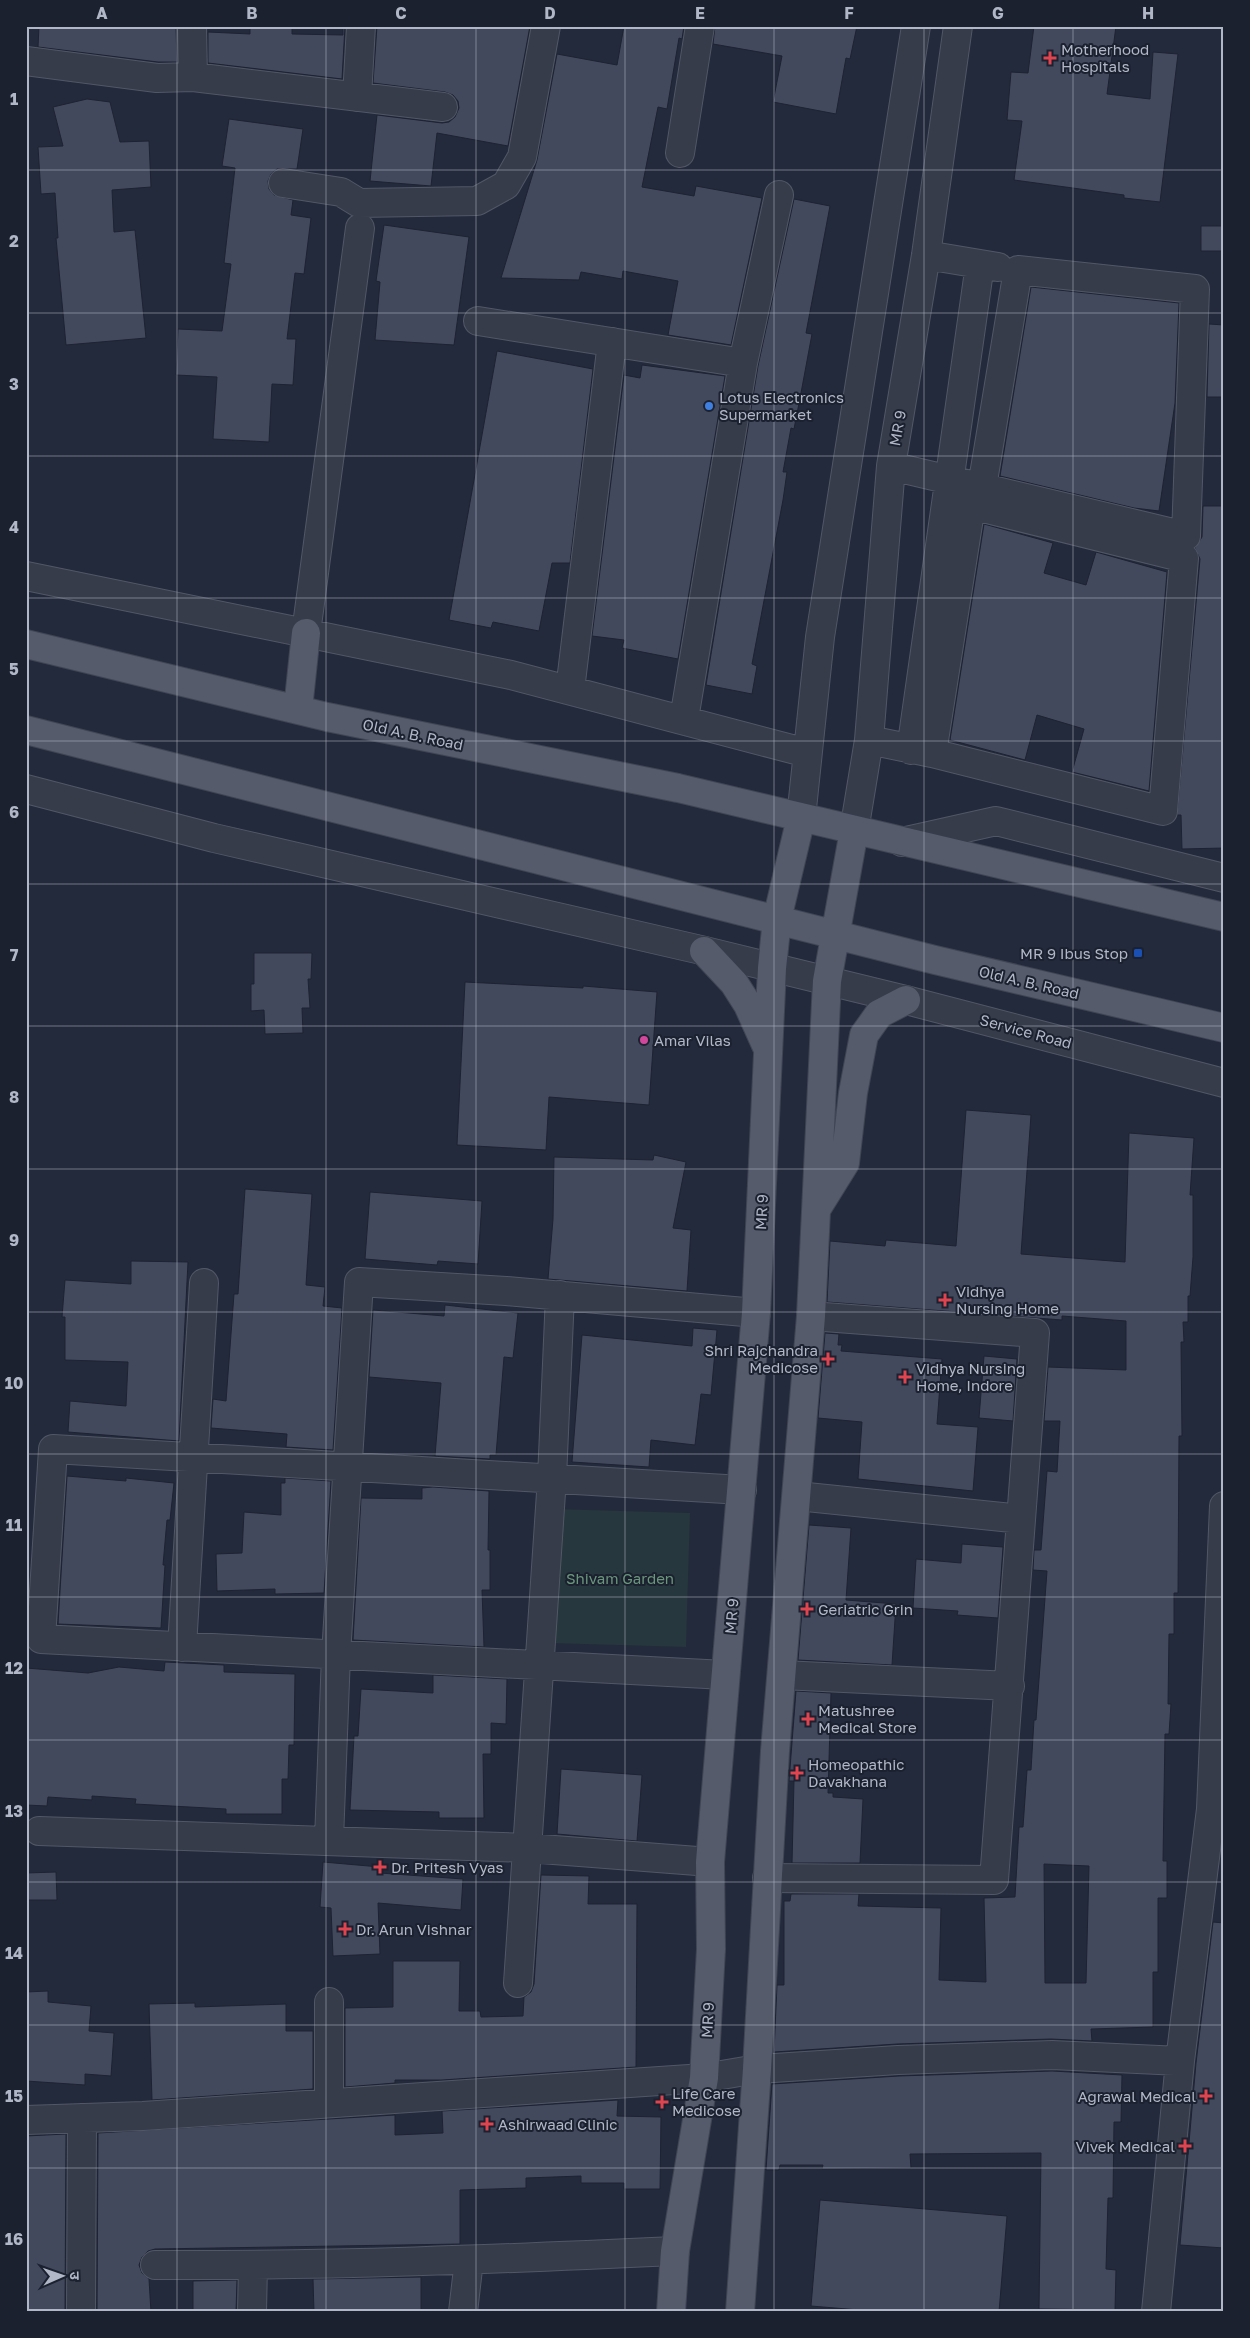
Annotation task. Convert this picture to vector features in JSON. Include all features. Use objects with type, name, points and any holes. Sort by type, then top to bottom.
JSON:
[{"type":"main road","points":[[298,710],[306,633]]},
{"type":"main road","name":"Old A. B. Road","points":[[26,644],[298,710],[678,788],[854,831]]},
{"type":"main road","points":[[26,730],[777,919]]},
{"type":"main road","name":"MR 9","points":[[671,2312],[675,2251],[704,2078],[711,1949],[710,1862],[756,1313],[772,968],[777,919],[801,818]]},
{"type":"main road","points":[[740,2312],[758,2069],[767,1878],[811,1316],[827,981],[854,831],[1224,917]]},
{"type":"main road","name":"Old A. B. Road","points":[[777,919],[979,971],[1224,1028]]},
{"type":"main road","points":[[704,951],[734,983],[744,998],[768,1051]]},
{"type":"main road","points":[[816,1208],[845,1163],[853,1093],[864,1035],[879,1014],[906,1000]]},
{"type":"street","points":[[192,26],[193,77]]},
{"type":"street","points":[[358,97],[361,26]]},
{"type":"street","points":[[283,183],[342,192],[359,203],[477,201],[506,185],[522,157],[546,26]]},
{"type":"street","points":[[680,153],[700,26]]},
{"type":"street","points":[[801,818],[820,638],[916,26]]},
{"type":"street","name":"MR 9","points":[[854,831],[869,740],[891,466],[926,255],[958,26]]},
{"type":"street","points":[[26,61],[157,78],[193,77],[443,107]]},
{"type":"street","points":[[684,719],[743,363],[779,195]]},
{"type":"street","points":[[306,633],[360,228]]},
{"type":"street","points":[[891,466],[1186,536],[1195,289],[1018,270],[926,255]]},
{"type":"street","points":[[922,751],[948,479],[980,264]]},
{"type":"street","points":[[982,487],[1018,270]]},
{"type":"street","points":[[478,321],[743,363]]},
{"type":"street","points":[[570,690],[612,342]]},
{"type":"street","points":[[869,740],[922,751],[1163,810],[1184,558],[971,505],[922,751]]},
{"type":"street","points":[[26,576],[511,675],[807,752]]},
{"type":"street","name":"Service Road","points":[[26,789],[214,838],[704,951],[906,1000],[1224,1083]]},
{"type":"street","points":[[902,842],[996,820],[1224,878]]},
{"type":"street","points":[[329,1840],[336,1655],[359,1282],[560,1295],[756,1313]]},
{"type":"street","points":[[182,1647],[204,1283]]},
{"type":"street","points":[[518,1983],[552,1478],[560,1295]]},
{"type":"street","points":[[767,1878],[994,1880],[1010,1686],[1035,1333],[811,1316]]},
{"type":"street","points":[[725,1675],[41,1639],[53,1449],[742,1490]]},
{"type":"street","points":[[797,1496],[1021,1518]]},
{"type":"street","points":[[1156,2312],[1180,2061],[1211,1809],[1224,1506]]},
{"type":"street","points":[[782,1675],[1010,1686]]},
{"type":"street","points":[[39,1831],[528,1848],[710,1862]]},
{"type":"street","points":[[329,2002],[329,2102]]},
{"type":"street","points":[[26,2120],[143,2116],[704,2078],[758,2069],[898,2060],[1052,2056],[1180,2061]]},
{"type":"street","points":[[81,2312],[82,2118]]},
{"type":"street","points":[[155,2265],[253,2266],[469,2260],[675,2251]]},
{"type":"street","points":[[463,2312],[469,2260]]},
{"type":"street","points":[[252,2312],[253,2266]]},
{"type":"green space","name":"Shivam Garden","points":[[554,1509],[690,1513],[686,1647],[549,1643]]},
{"type":"building","points":[[39,26],[176,26],[177,62],[158,62],[38,47]]},
{"type":"building","points":[[250,26],[292,26],[292,34],[343,35],[343,26],[345,26],[342,79],[208,63],[208,32],[250,34]]},
{"type":"building","points":[[377,26],[530,26],[508,146],[437,133],[431,186],[370,181],[377,115],[442,123],[449,122],[455,117],[459,108],[458,101],[453,95],[445,92],[373,83]]},
{"type":"building","points":[[624,26],[684,26],[682,39],[679,38],[667,109],[658,107],[642,187],[694,196],[696,186],[762,198],[731,345],[668,335],[678,281],[623,271],[622,279],[581,272],[579,280],[501,278],[537,160],[557,54],[617,65]]},
{"type":"building","points":[[715,26],[857,26],[850,59],[846,58],[836,114],[773,102],[782,56],[713,44]]},
{"type":"building","points":[[1034,26],[1116,26],[1107,94],[1150,99],[1153,52],[1178,54],[1160,202],[1124,198],[1124,195],[1014,180],[1022,121],[1007,120],[1011,72],[1028,73]]},
{"type":"building","points":[[87,99],[110,102],[120,142],[149,141],[151,187],[112,190],[114,232],[135,230],[146,338],[66,345],[56,238],[58,238],[55,193],[41,194],[38,147],[63,146],[53,107]]},
{"type":"building","points":[[229,119],[303,129],[297,169],[277,169],[271,174],[268,181],[269,189],[274,195],[293,200],[291,215],[311,218],[304,274],[295,273],[287,339],[296,339],[293,385],[272,384],[269,442],[213,439],[217,377],[176,375],[178,329],[222,331],[231,264],[224,263],[235,168],[222,166]]},
{"type":"building","points":[[794,199],[830,206],[806,333],[812,334],[794,429],[791,428],[783,472],[787,472],[783,500],[752,664],[757,666],[752,694],[706,685],[758,366]]},
{"type":"building","points":[[384,225],[469,237],[454,345],[375,340],[380,282],[376,281]]},
{"type":"building","points":[[1201,226],[1224,226],[1224,251],[1201,251]]},
{"type":"building","points":[[1031,287],[1179,303],[1175,403],[1159,511],[1134,508],[1000,476]]},
{"type":"building","points":[[1209,324],[1224,325],[1224,397],[1207,397]]},
{"type":"building","points":[[497,351],[593,369],[570,563],[552,563],[539,631],[493,622],[491,628],[449,620]]},
{"type":"building","points":[[642,365],[725,376],[678,659],[622,648],[624,640],[592,636],[624,375],[640,378]]},
{"type":"building","points":[[1203,506],[1224,506],[1224,848],[1182,849],[1181,815],[1177,815],[1200,559],[1195,548],[1202,537]]},
{"type":"building","points":[[984,524],[1053,543],[1044,573],[1086,585],[1096,552],[1167,572],[1149,791],[1072,772],[1084,729],[1037,715],[1025,760],[950,740]]},
{"type":"building","points":[[254,953],[312,953],[311,979],[308,979],[310,1008],[302,1008],[303,1033],[265,1034],[264,1010],[251,1011],[251,984],[254,984]]},
{"type":"building","points":[[465,982],[583,988],[583,986],[657,992],[649,1105],[549,1097],[546,1150],[457,1145]]},
{"type":"building","points":[[966,1110],[1031,1115],[1021,1254],[1125,1262],[1129,1133],[1194,1138],[1190,1195],[1193,1195],[1193,1257],[1190,1296],[1188,1296],[1188,1322],[1183,1322],[1184,1342],[1181,1342],[1182,1436],[1179,1436],[1178,1593],[1174,1593],[1174,1634],[1169,1634],[1168,1704],[1171,1704],[1169,1734],[1165,1734],[1163,1861],[1167,1861],[1167,1898],[1158,1898],[1158,1972],[1153,1972],[1153,2027],[1091,2029],[1092,2041],[1051,2039],[897,2044],[774,2052],[777,1985],[784,1985],[784,1901],[790,1901],[791,1894],[859,1894],[858,1906],[941,1908],[939,1980],[986,1982],[984,1898],[1015,1897],[1019,1827],[1023,1827],[1027,1770],[1031,1770],[1034,1720],[1036,1720],[1047,1571],[1033,1570],[1034,1550],[1041,1550],[1047,1471],[1057,1472],[1060,1421],[1044,1421],[1048,1367],[1126,1370],[1126,1321],[1062,1316],[1062,1320],[827,1302],[830,1241],[885,1246],[886,1240],[956,1246]],"holes":[[[1044,1864],[1089,1866],[1086,1983],[1045,1983]]]},
{"type":"building","points":[[654,1155],[686,1162],[673,1228],[691,1230],[687,1291],[548,1279],[553,1219],[554,1157],[653,1160]]},
{"type":"building","points":[[245,1189],[312,1194],[306,1285],[325,1287],[323,1306],[342,1308],[333,1450],[286,1447],[287,1434],[211,1428],[213,1399],[226,1401],[234,1294],[238,1294]]},
{"type":"building","points":[[370,1192],[482,1201],[478,1264],[438,1261],[437,1265],[365,1259]]},
{"type":"building","points":[[131,1261],[188,1262],[179,1441],[68,1432],[70,1401],[126,1406],[128,1362],[65,1360],[65,1317],[62,1317],[65,1280],[131,1284]]},
{"type":"building","points":[[445,1305],[518,1313],[513,1358],[504,1357],[496,1455],[490,1455],[490,1459],[435,1456],[441,1383],[369,1377],[373,1310],[444,1316]]},
{"type":"building","points":[[693,1328],[717,1330],[711,1395],[701,1394],[695,1445],[651,1440],[649,1467],[572,1462],[582,1335],[692,1346]]},
{"type":"building","points":[[825,1333],[839,1334],[838,1345],[842,1345],[841,1351],[942,1359],[937,1424],[978,1427],[973,1491],[858,1479],[862,1422],[818,1418]]},
{"type":"building","points":[[984,1356],[1017,1359],[1013,1421],[979,1418]]},
{"type":"building","points":[[67,1476],[126,1481],[126,1478],[174,1483],[170,1520],[167,1520],[161,1628],[58,1624]]},
{"type":"building","points":[[285,1478],[331,1481],[324,1593],[275,1594],[275,1589],[217,1591],[216,1554],[242,1553],[244,1512],[281,1515],[281,1483],[285,1483]]},
{"type":"building","points":[[422,1488],[489,1491],[488,1550],[490,1550],[490,1590],[482,1590],[484,1647],[353,1640],[361,1498],[422,1499]]},
{"type":"building","points":[[809,1525],[851,1528],[846,1600],[896,1604],[892,1665],[798,1660]]},
{"type":"building","points":[[962,1544],[1003,1547],[998,1618],[957,1615],[958,1611],[913,1608],[916,1559],[961,1563]]},
{"type":"building","points":[[165,1662],[224,1665],[224,1672],[295,1674],[294,1745],[289,1745],[288,1779],[282,1779],[282,1814],[226,1814],[226,1809],[135,1804],[136,1799],[92,1796],[92,1800],[48,1797],[47,1806],[26,1805],[26,1668],[88,1673],[119,1667],[164,1671]]},
{"type":"building","points":[[433,1675],[507,1679],[506,1724],[491,1723],[491,1754],[483,1754],[484,1818],[439,1818],[439,1812],[350,1810],[354,1736],[358,1736],[361,1689],[433,1693]]},
{"type":"building","points":[[796,1691],[831,1693],[828,1793],[833,1793],[833,1797],[863,1799],[860,1863],[792,1863],[794,1781],[789,1781]]},
{"type":"building","points":[[561,1769],[642,1775],[637,1841],[557,1834]]},
{"type":"building","points":[[323,1862],[380,1867],[380,1873],[463,1879],[461,1910],[378,1903],[380,1954],[333,1956],[331,1908],[320,1907]]},
{"type":"building","points":[[56,1872],[57,1900],[26,1900],[26,1873]]},
{"type":"building","points":[[541,1875],[589,1876],[588,1904],[637,1904],[636,2067],[442,2080],[395,2080],[395,2083],[345,2087],[345,2008],[393,2007],[393,1961],[460,1961],[459,2011],[480,2011],[481,2017],[523,2016],[524,1997],[531,1992],[534,1984]]},
{"type":"building","points":[[1213,1922],[1224,1923],[1224,2248],[1180,2245],[1196,2063]]},
{"type":"building","points":[[48,1991],[48,2002],[91,2006],[89,2031],[114,2033],[111,2076],[85,2074],[85,2085],[26,2081],[26,1992]]},
{"type":"building","points":[[195,2003],[195,2007],[286,2004],[286,2031],[313,2031],[313,2089],[152,2100],[149,2004]]},
{"type":"building","points":[[1052,2071],[1122,2075],[1121,2122],[1114,2122],[1113,2198],[1108,2198],[1106,2269],[1116,2270],[1115,2310],[1039,2309],[1041,2153],[910,2154],[911,2168],[822,2169],[823,2165],[780,2165],[779,2170],[766,2170],[772,2084],[899,2076]]},
{"type":"building","points":[[618,2100],[617,2116],[661,2117],[660,2189],[624,2189],[624,2183],[581,2183],[581,2176],[526,2178],[526,2188],[460,2190],[460,2244],[155,2249],[148,2251],[142,2257],[139,2265],[142,2273],[149,2279],[151,2312],[97,2312],[98,2133],[395,2115],[395,2135],[443,2133],[442,2111]]},
{"type":"building","points":[[66,2134],[65,2312],[26,2312],[26,2136]]},
{"type":"building","points":[[820,2200],[1007,2216],[999,2312],[883,2312],[811,2306]]},
{"type":"building","points":[[421,2277],[421,2312],[314,2312],[313,2279]]},
{"type":"building","points":[[237,2280],[236,2312],[193,2312],[193,2281]]},
{"type":"place","name":"Motherhood Hospitals","points":[[1050,58]]},
{"type":"place","name":"Lotus Electronics Supermarket","points":[[709,406]]},
{"type":"place","name":"MR 9 Ibus Stop","points":[[1138,953]]},
{"type":"place","name":"Amar Vilas","points":[[644,1040]]},
{"type":"place","name":"Vidhya Nursing Home","points":[[945,1300]]},
{"type":"place","name":"Shri Rajchandra Medicose","points":[[828,1359]]},
{"type":"place","name":"Vidhya Nursing Home, Indore","points":[[905,1377]]},
{"type":"place","name":"Geriatric Grin","points":[[807,1609]]},
{"type":"place","name":"Matushree Medical Store","points":[[808,1719]]},
{"type":"place","name":"Homeopathic Davakhana","points":[[797,1773]]},
{"type":"place","name":"Dr. Pritesh Vyas","points":[[380,1867]]},
{"type":"place","name":"Dr. Arun Vishnar","points":[[345,1929]]},
{"type":"place","name":"Agrawal Medical","points":[[1206,2096]]},
{"type":"place","name":"Life Care Medicose","points":[[662,2102]]},
{"type":"place","name":"Ashirwaad Clinic","points":[[487,2124]]},
{"type":"place","name":"Vivek Medical","points":[[1185,2146]]}]
